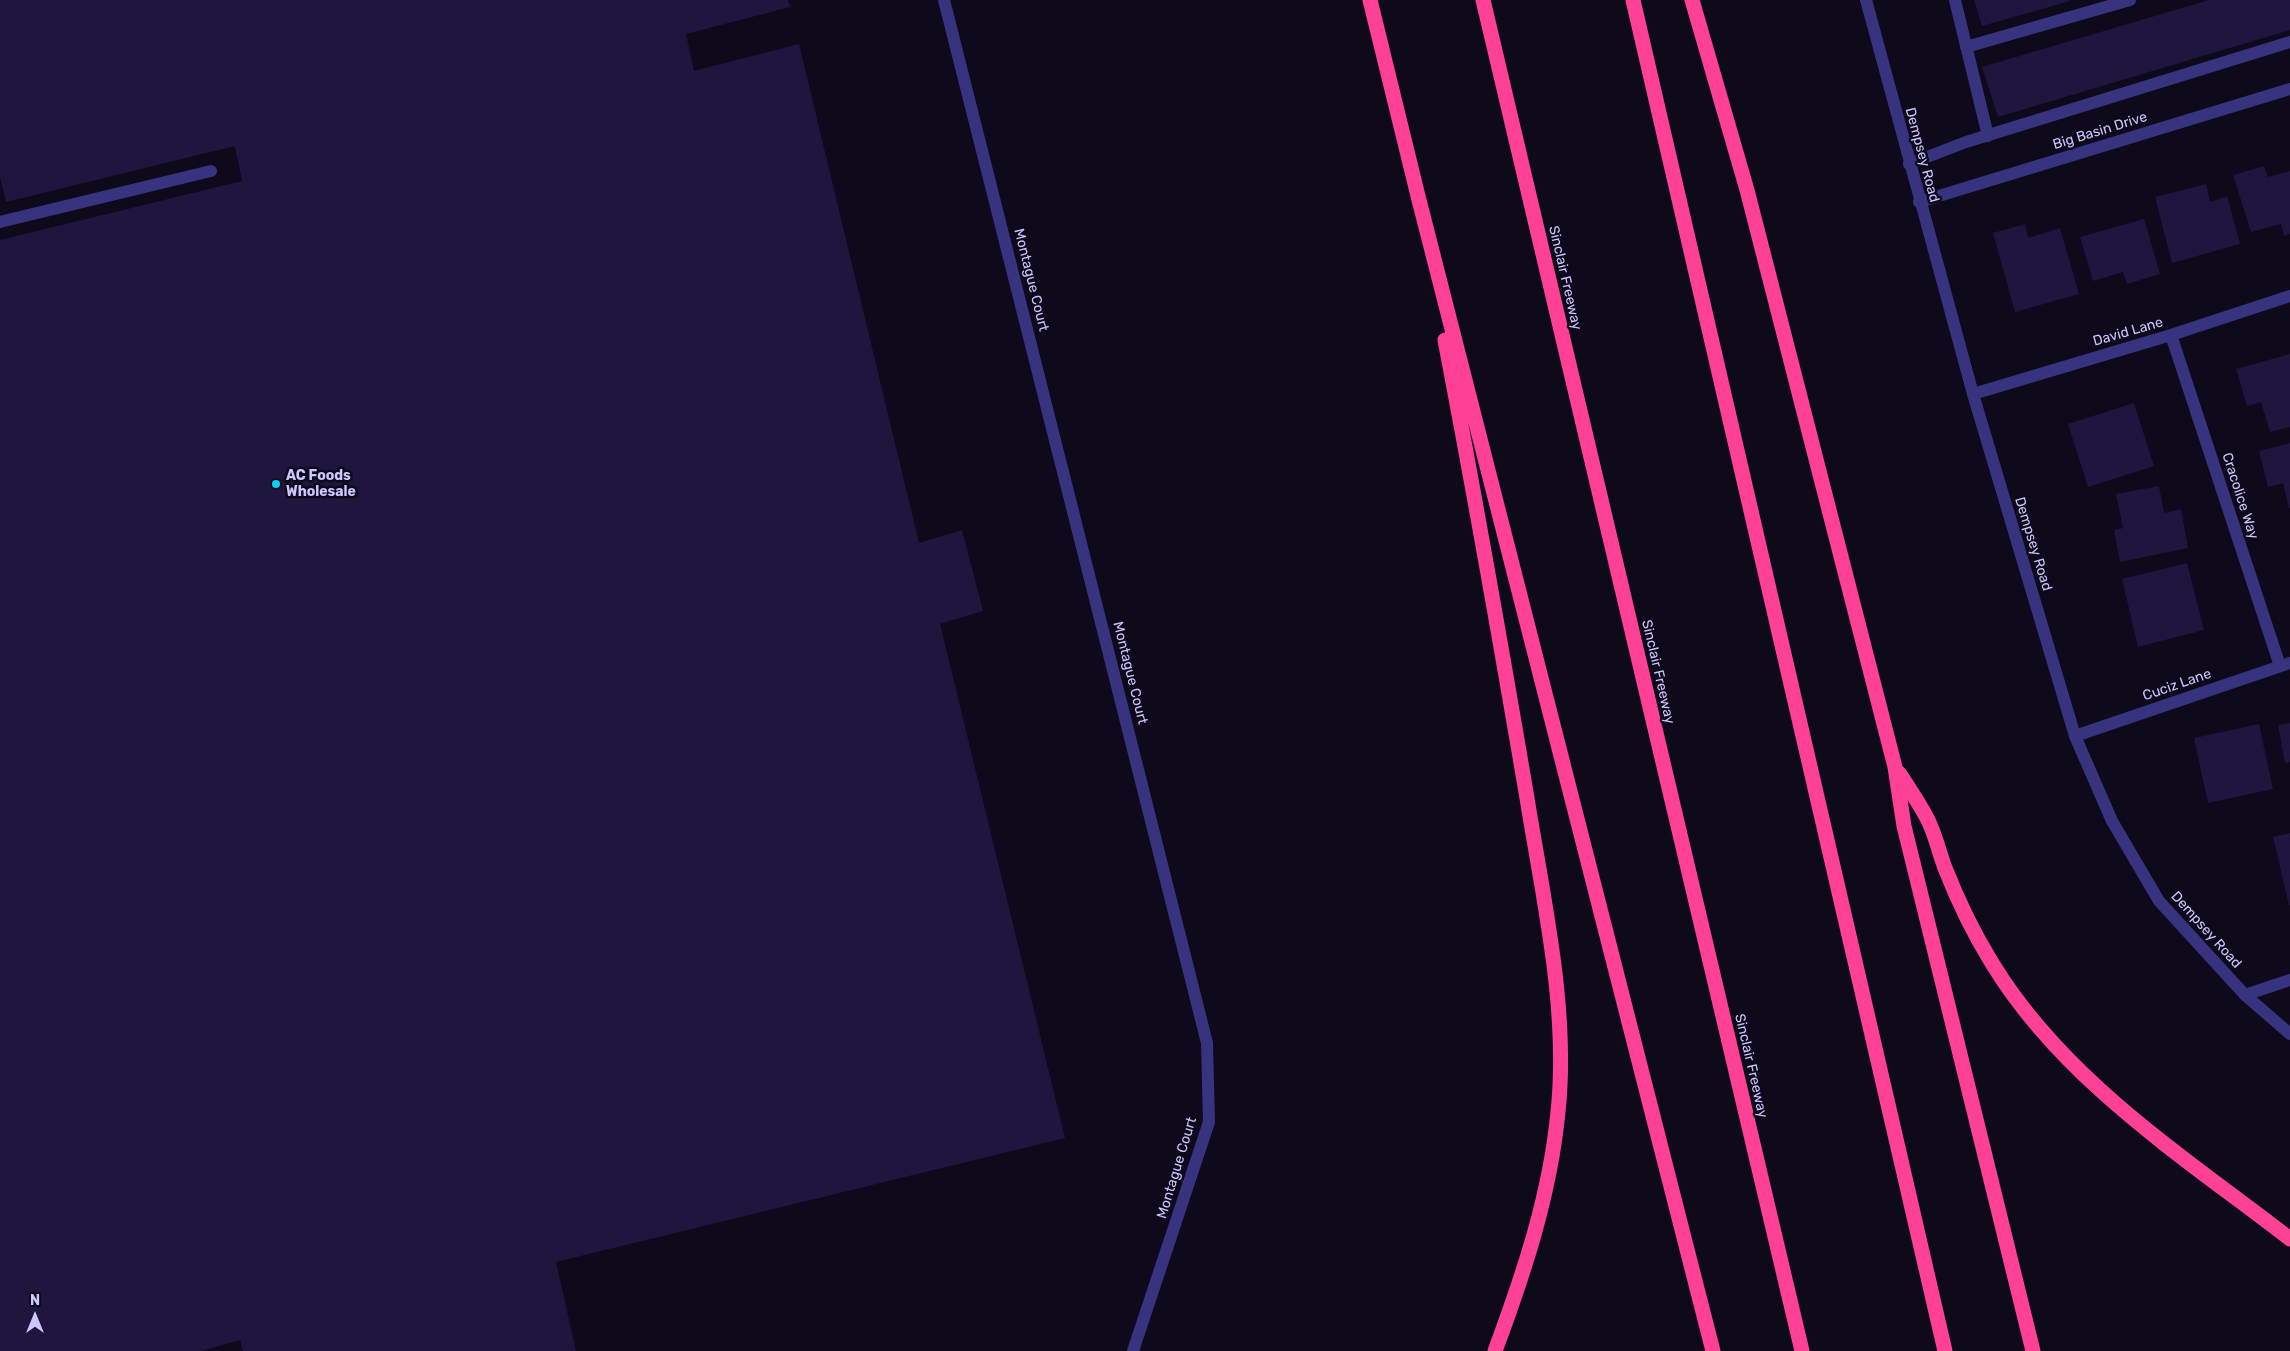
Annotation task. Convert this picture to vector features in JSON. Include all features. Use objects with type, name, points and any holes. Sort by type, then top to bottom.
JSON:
[{"type":"highway","points":[[1370,0],[1418,196],[1713,1351]]},
{"type":"highway","name":"Sinclair Freeway","points":[[1483,0],[1802,1351]]},
{"type":"highway","points":[[1633,0],[1945,1351]]},
{"type":"highway","points":[[1692,0],[1747,190],[1895,767],[1904,826],[2033,1351]]},
{"type":"highway","points":[[1418,196],[1488,565],[1539,869],[1555,985],[1560,1046],[1559,1109],[1550,1171],[1535,1235],[1495,1351]]},
{"type":"highway","points":[[1895,767],[1928,819],[1946,870],[1966,915],[1991,963],[2022,1009],[2055,1046],[2095,1085],[2136,1120],[2290,1239]]},
{"type":"street","name":"Montague Court","points":[[944,0],[1208,1043],[1209,1122],[1133,1351]]},
{"type":"street","name":"Dempsey Road","points":[[1866,0],[1919,202],[1973,394],[2074,736],[2112,821],[2158,901],[2245,995],[2290,1034]]},
{"type":"street","points":[[1955,0],[1988,136]]},
{"type":"street","points":[[1966,47],[2130,0]]},
{"type":"street","points":[[1909,164],[1988,136],[2290,42]]},
{"type":"street","name":"Big Basin Drive","points":[[1919,202],[2290,89]]},
{"type":"street","points":[[0,222],[211,171]]},
{"type":"street","name":"David Lane","points":[[1973,394],[2171,335],[2290,296]]},
{"type":"street","name":"Cracolice Way","points":[[2171,335],[2285,664]]},
{"type":"street","name":"Cuciz Lane","points":[[2074,736],[2285,664]]},
{"type":"street","points":[[2245,995],[2290,980]]},
{"type":"building","points":[[0,0],[788,0],[790,7],[686,34],[694,71],[799,44],[919,543],[962,530],[983,611],[940,624],[1065,1138],[556,1262],[576,1351],[243,1351],[240,1340],[201,1351],[0,1351],[0,240],[242,181],[235,146],[6,202],[0,177]]},
{"type":"building","points":[[1974,0],[2070,0],[2070,1],[1982,26]]},
{"type":"building","points":[[2209,0],[2290,0],[2290,30],[1998,117],[1982,67]]},
{"type":"building","points":[[2264,166],[2268,177],[2290,171],[2290,234],[2284,236],[2281,224],[2251,232],[2233,175]]},
{"type":"building","points":[[2206,184],[2210,202],[2227,196],[2240,244],[2172,263],[2155,197]]},
{"type":"building","points":[[2144,219],[2160,274],[2127,284],[2123,272],[2093,281],[2080,237]]},
{"type":"building","points":[[2025,224],[2028,238],[2060,228],[2079,294],[2015,312],[1993,233]]},
{"type":"building","points":[[2290,354],[2290,427],[2270,432],[2261,402],[2247,406],[2236,369]]},
{"type":"building","points":[[2134,403],[2154,466],[2088,487],[2068,424]]},
{"type":"building","points":[[2290,443],[2289,508],[2283,483],[2268,487],[2259,451]]},
{"type":"building","points":[[2159,486],[2164,513],[2181,509],[2188,548],[2120,562],[2114,530],[2123,528],[2116,494]]},
{"type":"building","points":[[2187,563],[2204,630],[2138,647],[2122,579]]},
{"type":"building","points":[[2290,723],[2290,762],[2285,763],[2278,725]]},
{"type":"building","points":[[2259,724],[2273,789],[2208,803],[2194,738]]},
{"type":"building","points":[[2290,833],[2290,905],[2289,905],[2273,837]]},
{"type":"place","name":"AC Foods Wholesale","points":[[276,484]]}]
